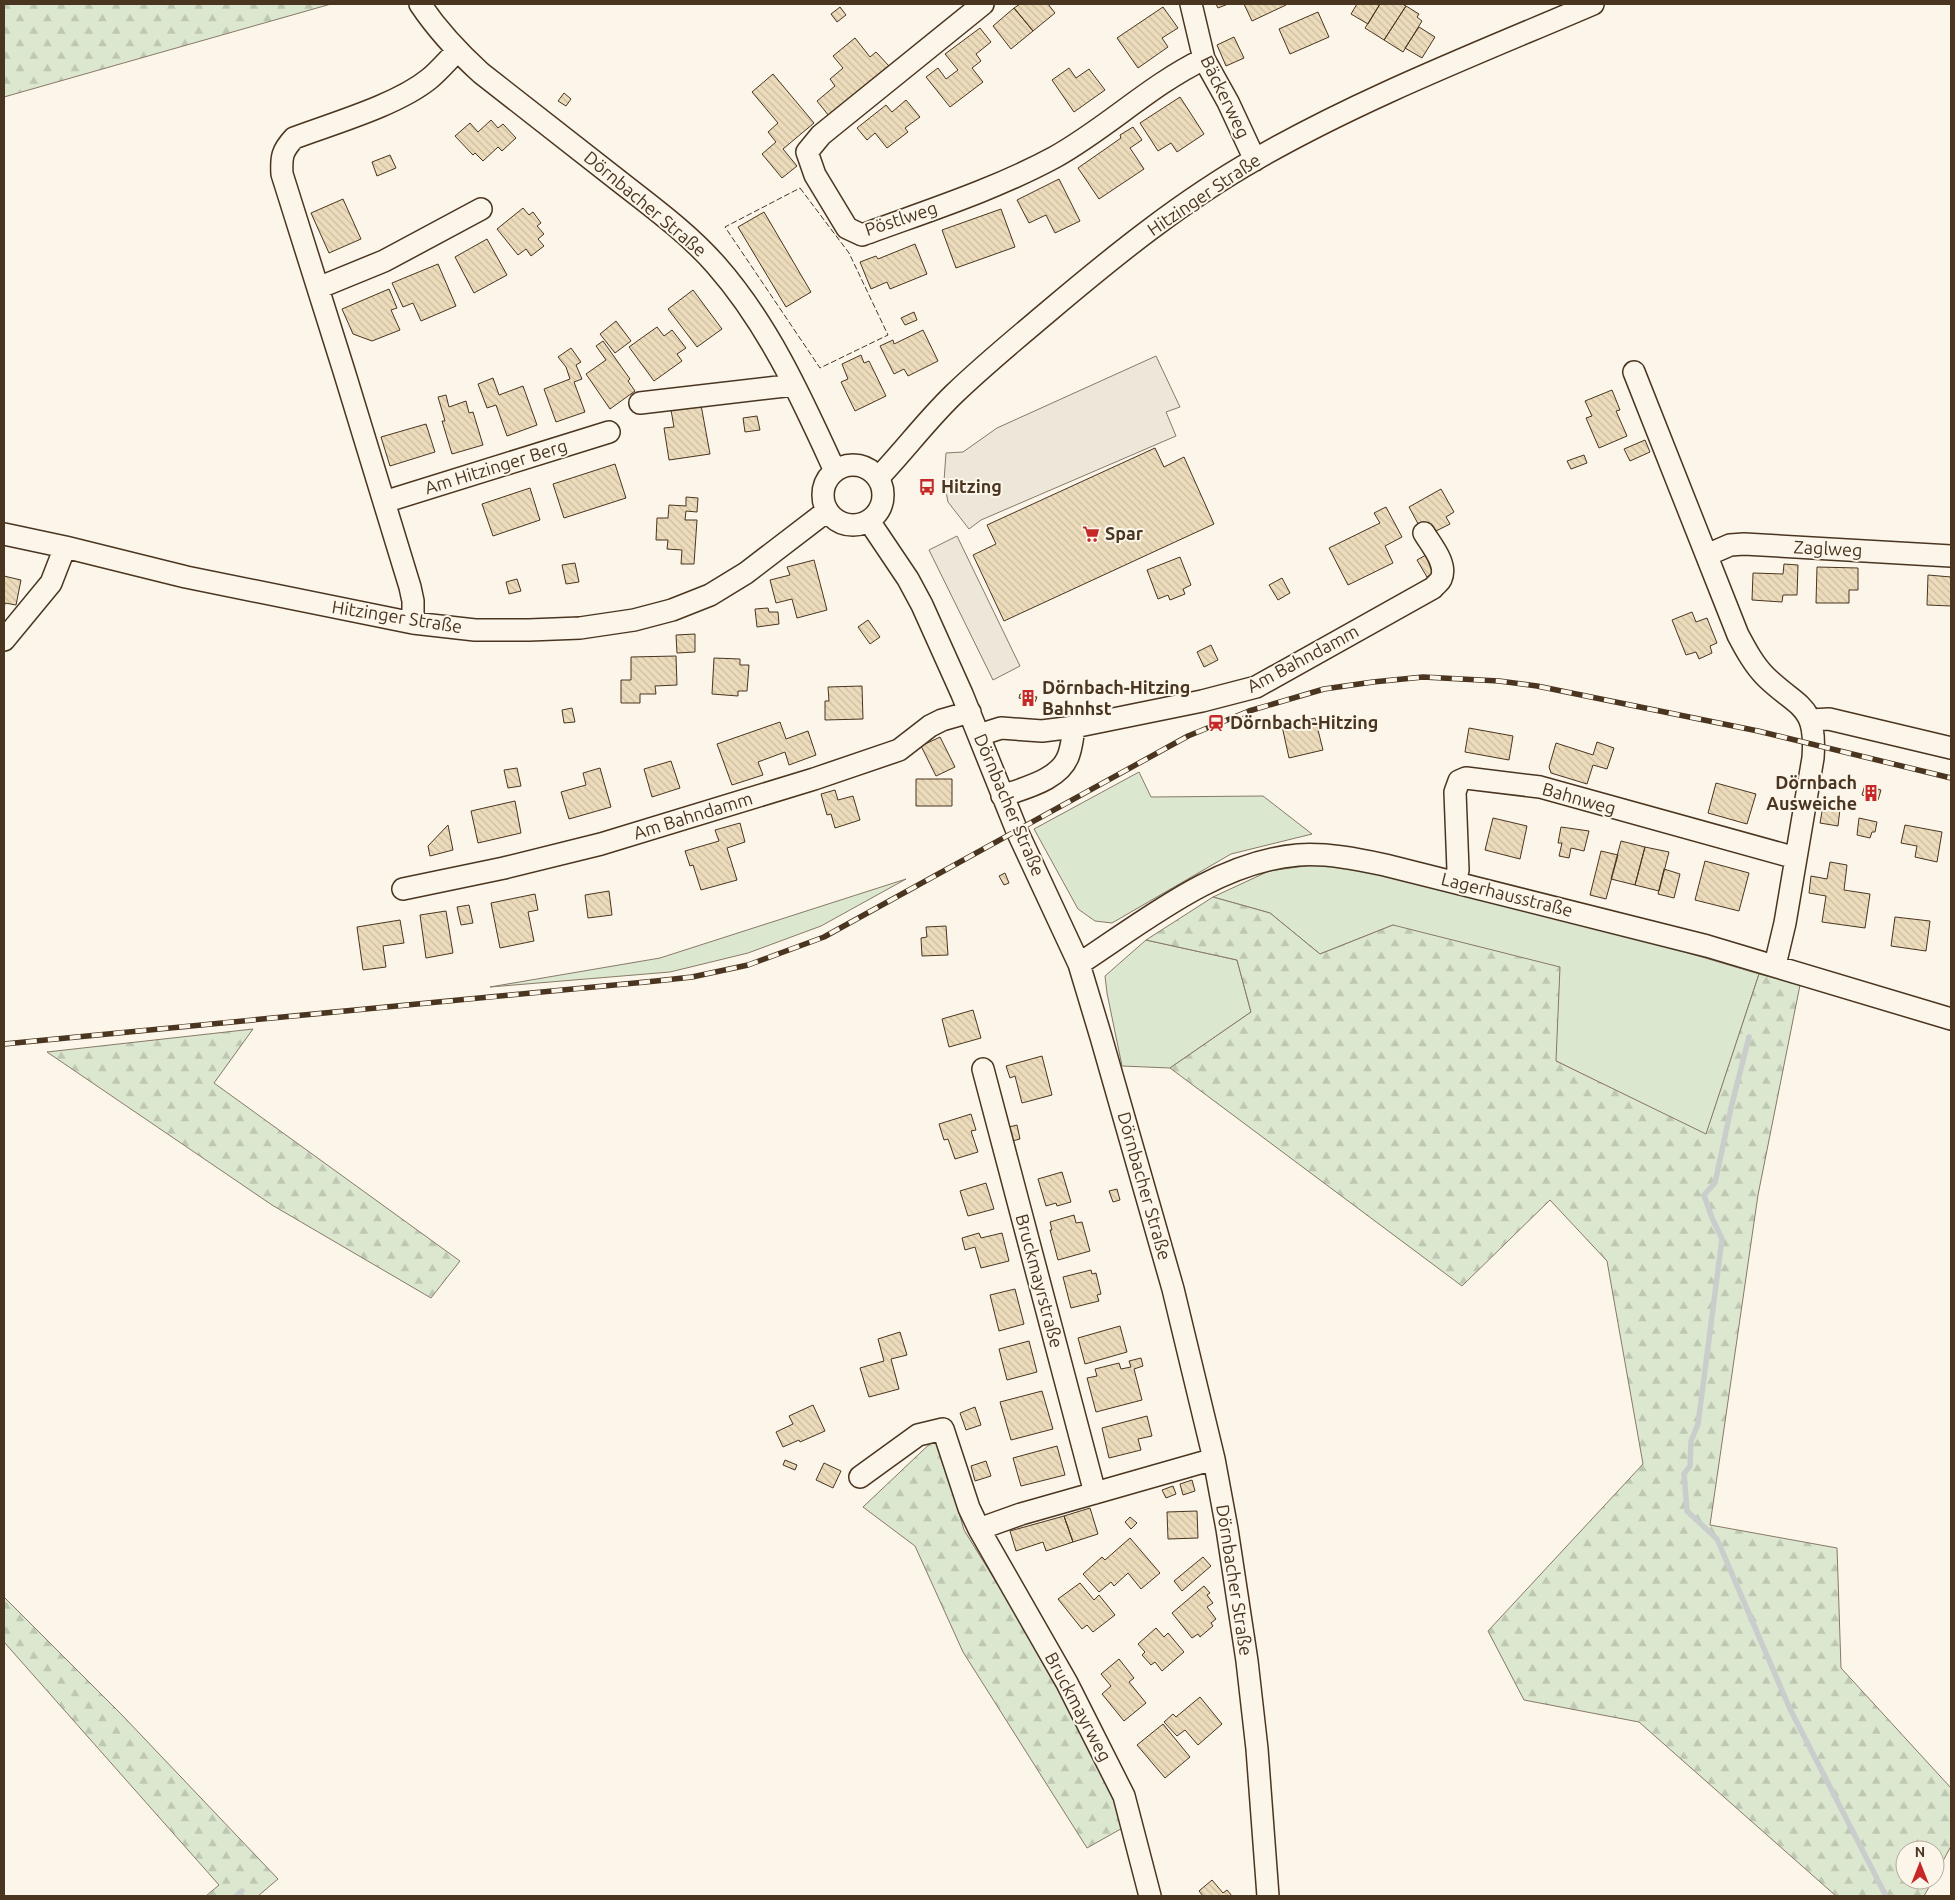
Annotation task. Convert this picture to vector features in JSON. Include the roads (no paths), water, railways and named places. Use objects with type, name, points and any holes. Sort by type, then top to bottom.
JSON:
[{"type":"street","name":"Dörnbacher Straße","points":[[420,4],[435,27],[457,51],[681,231],[715,264],[758,321],[794,384],[835,471]]},
{"type":"street","name":"Pöstlweg","points":[[983,4],[821,135],[807,152],[815,174],[847,228],[862,235],[986,189],[1023,173],[1057,156],[1169,78],[1204,59]]},
{"type":"street","name":"Bäckerweg","points":[[1191,4],[1204,59],[1228,102],[1255,160]]},
{"type":"street","name":"Hitzinger Straße","points":[[878,478],[954,394],[1081,282],[1207,190],[1255,160],[1377,98],[1593,4]]},
{"type":"street","points":[[413,623],[413,601],[410,587],[282,174],[281,160],[285,148],[294,138],[386,103],[415,89],[430,78],[457,51]]},
{"type":"street","points":[[318,288],[384,261],[481,209]]},
{"type":"street","points":[[1634,372],[1738,635],[1750,657],[1764,676],[1803,707],[1811,720],[1814,736],[1813,758],[1775,965]]},
{"type":"street","points":[[640,403],[794,384]]},
{"type":"street","name":"Am Hitzinger Berg","points":[[384,502],[609,432]]},
{"type":"street","points":[[853,465],[871,471],[878,478],[882,491],[881,505],[869,521],[863,524],[849,525],[836,521],[827,511],[822,494],[824,485],[835,471],[853,465]]},
{"type":"street","name":"Hitzinger Straße","points":[[4,534],[186,577],[413,623],[475,630],[529,630],[580,628],[634,620],[672,610],[710,595],[746,573],[827,511]]},
{"type":"street","name":"Dörnbacher Straße","points":[[869,521],[908,579],[922,605],[970,712],[1002,796],[1079,964],[1173,1289],[1214,1459],[1236,1582],[1258,1749],[1268,1896]]},
{"type":"street","name":"Am Bahndamm","points":[[979,735],[1001,728],[1042,731],[1074,727],[1221,696],[1248,689],[1267,681],[1433,588],[1442,578],[1442,569],[1439,559],[1424,534]]},
{"type":"street","name":"Zaglweg","points":[[1707,555],[1730,545],[1744,544],[1951,556]]},
{"type":"street","points":[[4,640],[51,583],[65,547]]},
{"type":"street","name":"Am Bahndamm","points":[[403,889],[504,868],[601,844],[814,779],[899,750],[930,726],[942,720],[970,712]]},
{"type":"street","points":[[1811,720],[1829,719],[1951,748]]},
{"type":"street","points":[[1002,796],[1039,782],[1061,767],[1069,755],[1074,727]]},
{"type":"street","name":"Bahnweg","points":[[1455,882],[1458,870],[1455,792],[1459,781],[1466,778],[1540,787],[1796,858]]},
{"type":"street","name":"Lagerhausstraße","points":[[1079,964],[1220,876],[1263,861],[1300,855],[1349,858],[1455,882],[1618,923],[1775,965],[1951,1019]]},
{"type":"street","name":"Bruckmayrstraße","points":[[983,1069],[1095,1494]]},
{"type":"street","points":[[860,1477],[918,1435],[943,1429],[969,1508],[979,1529],[1021,1514],[1214,1459]]},
{"type":"street","name":"Bruckmayrweg","points":[[979,1529],[1067,1683],[1124,1796],[1150,1896]]},
{"type":"waterway","points":[[1749,1037],[1715,1183],[1704,1195],[1722,1239],[1698,1424],[1691,1441],[1690,1466],[1684,1474],[1687,1511],[1717,1539],[1790,1709],[1886,1896]]},
{"type":"waterway","points":[[236,1896],[242,1891]]},
{"type":"railway","points":[[4,1044],[656,981],[692,977],[748,965],[824,937],[1188,736],[1249,711],[1324,689],[1373,682],[1423,677],[1499,681],[1537,686],[1758,731],[1951,778]]},
{"type":"place","name":"Hitzing","points":[[927,487]]},
{"type":"place","name":"Spar","points":[[1091,534]]},
{"type":"place","name":"Dörnbach-Hitzing Bahnhst","points":[[1028,698]]},
{"type":"place","name":"Dörnbach-Hitzing","points":[[1216,723]]},
{"type":"place","name":"Dörnbach Ausweiche","points":[[1871,793]]}]
